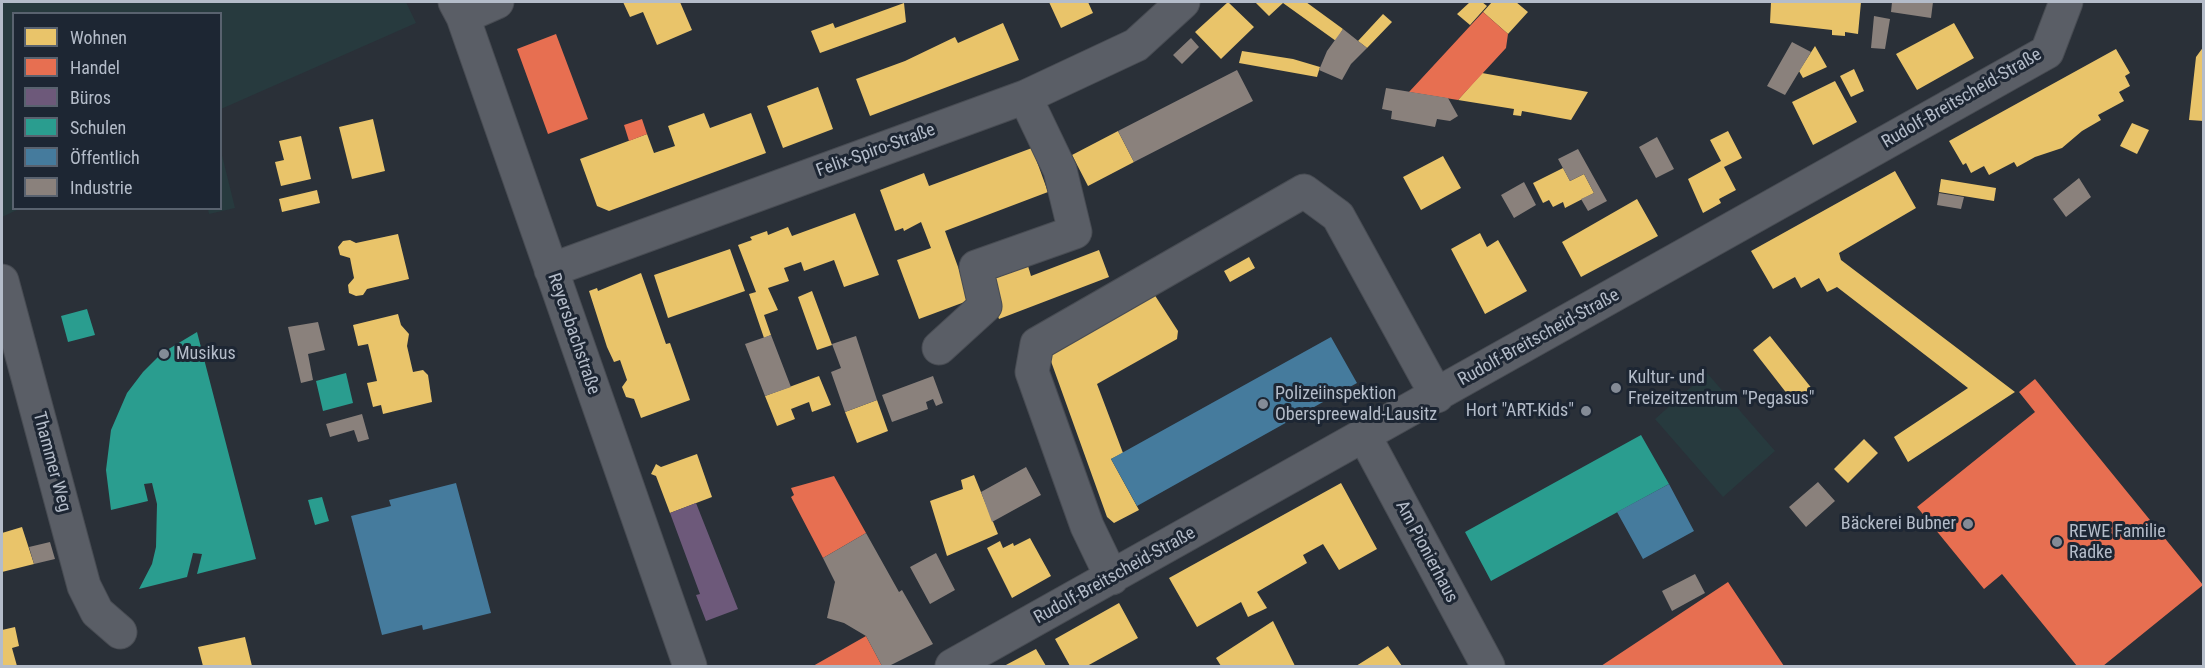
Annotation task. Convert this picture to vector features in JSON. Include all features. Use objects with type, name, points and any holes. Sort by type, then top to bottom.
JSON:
[{"type":"street","points":[[459,9],[497,2]]},
{"type":"street","name":"Felix-Spiro-Straße","points":[[551,270],[1025,97],[1136,45],[1183,2]]},
{"type":"street","name":"Rudolf-Breitscheid-Straße","points":[[952,666],[1365,437],[2047,52],[2066,2]]},
{"type":"street","name":"Reyersbachstraße","points":[[459,9],[690,666]]},
{"type":"street","points":[[939,348],[985,306],[976,267],[1075,231],[1060,170],[1025,97]]},
{"type":"street","points":[[1112,578],[1086,526],[1032,372],[1037,344],[1304,191],[1338,216],[1437,396]]},
{"type":"street","name":"Thammer Weg","points":[[2,281],[84,586],[97,612],[120,632]]},
{"type":"street","name":"Am Pionierhaus","points":[[1365,437],[1488,666]]},
{"type":"green space","points":[[2,2],[406,2],[416,23],[222,109],[222,12],[12,12],[12,210],[17,210],[2,217]]},
{"type":"green space","points":[[222,155],[235,208],[209,214],[208,210],[222,210]]},
{"type":"green space","points":[[1707,373],[1775,451],[1723,497],[1655,419]]},
{"type":"building: Wohnen","points":[[623,2],[680,2],[692,30],[657,45],[643,12],[630,17]]},
{"type":"building: Wohnen","points":[[1049,2],[1088,2],[1093,13],[1061,28]]},
{"type":"building: Wohnen","points":[[1228,2],[1254,27],[1221,59],[1195,32]]},
{"type":"building: Wohnen","points":[[1255,2],[1306,2],[1343,29],[1336,41],[1283,3],[1269,16]]},
{"type":"building: Wohnen","points":[[1470,2],[1482,2],[1487,6],[1470,25],[1457,14]]},
{"type":"building: Wohnen","points":[[1492,2],[1516,2],[1528,12],[1508,34],[1483,12]]},
{"type":"building: Wohnen","points":[[1771,2],[1861,2],[1858,34],[1845,32],[1845,36],[1832,35],[1832,30],[1770,23]]},
{"type":"building: Wohnen","points":[[904,3],[906,22],[820,53],[811,31],[833,23],[835,28]]},
{"type":"building: Wohnen","points":[[1383,14],[1392,22],[1367,48],[1358,41]]},
{"type":"building: Wohnen","points":[[1003,23],[1019,60],[870,116],[856,79],[905,61],[955,37],[958,43]]},
{"type":"building: Wohnen","points":[[1954,23],[1974,58],[1917,90],[1896,54]]},
{"type":"building: Wohnen","points":[[1815,46],[1827,67],[1803,78],[1799,71]]},
{"type":"building: Wohnen","points":[[2204,46],[2204,121],[2189,120],[2196,57]]},
{"type":"building: Wohnen","points":[[2116,49],[2130,73],[2125,76],[2130,86],[2119,92],[2124,101],[2098,115],[2101,120],[2082,131],[2062,148],[2035,157],[2017,167],[2014,162],[1989,175],[1984,166],[1971,173],[1966,163],[1963,165],[1949,141]]},
{"type":"building: Wohnen","points":[[1242,51],[1293,59],[1320,67],[1317,77],[1239,63]]},
{"type":"building: Wohnen","points":[[1854,69],[1864,91],[1851,97],[1840,76]]},
{"type":"building: Wohnen","points":[[1482,73],[1588,92],[1571,120],[1522,111],[1521,116],[1513,115],[1514,109],[1458,100]]},
{"type":"building: Wohnen","points":[[1835,81],[1857,122],[1813,145],[1792,102]]},
{"type":"building: Wohnen","points":[[818,87],[833,129],[783,148],[767,106]]},
{"type":"building: Wohnen","points":[[704,113],[710,128],[751,113],[766,153],[609,211],[597,206],[580,159],[647,134],[654,153],[675,146],[668,126]]},
{"type":"building: Wohnen","points":[[373,119],[385,171],[352,179],[339,127]]},
{"type":"building: Wohnen","points":[[2132,123],[2149,130],[2137,154],[2120,146]]},
{"type":"building: Wohnen","points":[[1118,131],[1134,162],[1088,186],[1072,155]]},
{"type":"building: Wohnen","points":[[1728,131],[1742,158],[1724,167],[1736,190],[1719,199],[1721,203],[1703,213],[1688,179],[1721,161],[1710,140]]},
{"type":"building: Wohnen","points":[[301,136],[311,179],[281,186],[275,162],[284,160],[279,141]]},
{"type":"building: Wohnen","points":[[1032,148],[1048,192],[945,231],[970,300],[919,319],[897,260],[931,248],[921,222],[904,231],[903,228],[895,231],[880,190],[924,173],[929,186]]},
{"type":"building: Wohnen","points":[[1443,156],[1461,188],[1421,210],[1403,177]]},
{"type":"building: Wohnen","points":[[1563,168],[1570,181],[1584,174],[1594,193],[1565,208],[1563,202],[1553,207],[1549,200],[1543,203],[1533,183]]},
{"type":"building: Wohnen","points":[[1895,171],[1916,208],[1839,253],[1841,260],[2015,392],[1908,462],[1894,437],[1968,388],[1837,287],[1827,292],[1819,278],[1801,288],[1795,277],[1773,289],[1751,251]]},
{"type":"building: Wohnen","points":[[1941,179],[1996,188],[1994,201],[1939,192]]},
{"type":"building: Wohnen","points":[[317,190],[320,203],[282,212],[279,199]]},
{"type":"building: Wohnen","points":[[1637,199],[1658,236],[1581,277],[1562,242]]},
{"type":"building: Wohnen","points":[[855,213],[879,275],[844,287],[834,260],[804,271],[801,262],[784,268],[789,281],[768,288],[778,310],[764,315],[771,335],[764,338],[749,294],[756,292],[738,245],[752,240],[750,237],[767,231],[768,235],[788,227],[792,236]]},
{"type":"building: Wohnen","points":[[1480,233],[1487,247],[1498,240],[1527,291],[1485,314],[1451,249]]},
{"type":"building: Wohnen","points":[[398,234],[409,279],[367,289],[363,295],[356,296],[349,293],[348,285],[354,278],[350,258],[340,255],[338,247],[343,241],[350,240],[356,243]]},
{"type":"building: Wohnen","points":[[730,249],[745,291],[668,318],[654,275]]},
{"type":"building: Wohnen","points":[[1099,250],[1109,277],[999,319],[985,282],[1028,266],[1031,276]]},
{"type":"building: Wohnen","points":[[1249,257],[1255,268],[1230,282],[1224,271]]},
{"type":"building: Wohnen","points":[[641,273],[666,344],[670,343],[690,400],[641,418],[634,399],[626,397],[622,387],[627,380],[620,360],[614,362],[607,347],[589,291],[597,288],[598,291]]},
{"type":"building: Wohnen","points":[[812,291],[832,345],[817,350],[798,297]]},
{"type":"building: Wohnen","points":[[1154,294],[1178,331],[1177,339],[1097,384],[1123,453],[1111,459],[1139,510],[1114,523],[1107,517],[1048,353]]},
{"type":"building: Wohnen","points":[[398,314],[401,325],[409,334],[407,346],[413,372],[423,370],[428,375],[432,402],[383,414],[381,405],[373,407],[367,383],[377,381],[368,344],[358,346],[353,325]]},
{"type":"building: Wohnen","points":[[1770,336],[1813,390],[1795,404],[1753,350]]},
{"type":"building: Wohnen","points":[[819,376],[831,405],[812,412],[809,402],[791,409],[795,419],[777,426],[765,396]]},
{"type":"building: Wohnen","points":[[877,400],[888,431],[857,443],[845,412]]},
{"type":"building: Wohnen","points":[[1864,439],[1878,453],[1848,483],[1834,469]]},
{"type":"building: Wohnen","points":[[697,454],[712,497],[670,513],[656,476],[651,474],[656,464],[661,467]]},
{"type":"building: Wohnen","points":[[974,475],[998,534],[947,556],[930,501],[963,489],[961,480]]},
{"type":"building: Wohnen","points":[[1341,483],[1377,549],[1339,570],[1323,544],[1303,555],[1307,563],[1257,592],[1267,608],[1248,617],[1241,602],[1197,627],[1169,578]]},
{"type":"building: Wohnen","points":[[22,527],[34,564],[2,572],[2,533]]},
{"type":"building: Wohnen","points":[[1030,538],[1051,576],[1012,598],[987,548],[1000,541],[1003,548],[1013,543],[1014,546]]},
{"type":"building: Wohnen","points":[[1119,603],[1138,638],[1087,666],[1070,666],[1055,639]]},
{"type":"building: Wohnen","points":[[1273,621],[1295,666],[1221,666],[1216,658]]},
{"type":"building: Wohnen","points":[[15,627],[19,646],[12,648],[17,666],[2,666],[2,630]]},
{"type":"building: Wohnen","points":[[245,637],[252,666],[203,666],[198,647]]},
{"type":"building: Wohnen","points":[[1388,646],[1402,666],[1356,666]]},
{"type":"building: Wohnen","points":[[1036,649],[1046,666],[1004,666]]},
{"type":"building: Handel","points":[[1483,12],[1508,34],[1506,48],[1458,100],[1409,92]]},
{"type":"building: Handel","points":[[556,34],[588,119],[548,134],[517,49]]},
{"type":"building: Handel","points":[[642,119],[647,134],[629,141],[624,125]]},
{"type":"building: Handel","points":[[2035,379],[2203,585],[2103,666],[2077,666],[2002,574],[1984,589],[1917,507],[2035,412],[2019,392]]},
{"type":"building: Handel","points":[[834,476],[866,533],[823,558],[791,497],[794,495],[791,488]]},
{"type":"building: Handel","points":[[1728,582],[1784,666],[1601,666]]},
{"type":"building: Handel","points":[[866,636],[882,666],[813,666]]},
{"type":"building: Büros","points":[[696,503],[738,609],[706,621],[696,595],[700,594],[670,513]]},
{"type":"building: Schulen","points":[[87,309],[95,335],[68,342],[61,316]]},
{"type":"building: Schulen","points":[[197,332],[256,559],[197,574],[202,554],[193,553],[187,577],[139,589],[152,564],[156,547],[157,504],[152,483],[144,484],[148,501],[111,510],[106,470],[111,430],[127,393],[143,372],[162,353]]},
{"type":"building: Schulen","points":[[346,373],[353,403],[323,411],[316,381]]},
{"type":"building: Schulen","points":[[1641,435],[1669,484],[1491,581],[1465,532]]},
{"type":"building: Schulen","points":[[322,497],[329,521],[315,525],[308,500]]},
{"type":"building: Öffentlich","points":[[1331,337],[1357,383],[1137,506],[1111,459]]},
{"type":"building: Öffentlich","points":[[456,483],[491,613],[423,630],[422,625],[382,635],[351,516],[391,506],[389,500]]},
{"type":"building: Öffentlich","points":[[1669,484],[1694,531],[1643,559],[1617,512]]},
{"type":"building: Industrie","points":[[1892,2],[1933,2],[1931,18],[1891,12]]},
{"type":"building: Industrie","points":[[1874,16],[1890,19],[1885,49],[1871,48]]},
{"type":"building: Industrie","points":[[1343,29],[1367,48],[1351,64],[1342,80],[1319,70],[1327,51]]},
{"type":"building: Industrie","points":[[1191,38],[1199,47],[1182,64],[1173,55]]},
{"type":"building: Industrie","points":[[1792,42],[1811,52],[1785,95],[1767,86]]},
{"type":"building: Industrie","points":[[1237,70],[1253,101],[1134,162],[1118,131]]},
{"type":"building: Industrie","points":[[1386,88],[1448,98],[1458,116],[1450,121],[1437,119],[1435,127],[1391,119],[1392,111],[1382,109]]},
{"type":"building: Industrie","points":[[1657,137],[1674,169],[1656,178],[1639,147]]},
{"type":"building: Industrie","points":[[1578,149],[1607,201],[1588,211],[1581,199],[1594,193],[1584,174],[1570,181],[1558,159]]},
{"type":"building: Industrie","points":[[2079,178],[2091,197],[2066,217],[2053,199]]},
{"type":"building: Industrie","points":[[1524,182],[1536,205],[1514,218],[1501,195]]},
{"type":"building: Industrie","points":[[1939,193],[1964,197],[1961,209],[1937,205]]},
{"type":"building: Industrie","points":[[318,322],[325,350],[308,354],[313,380],[301,383],[288,327]]},
{"type":"building: Industrie","points":[[771,335],[791,387],[765,396],[745,344]]},
{"type":"building: Industrie","points":[[856,336],[877,400],[845,412],[831,372],[841,368],[832,344]]},
{"type":"building: Industrie","points":[[933,376],[943,403],[936,406],[933,399],[926,402],[928,409],[892,422],[882,395]]},
{"type":"building: Industrie","points":[[362,414],[369,439],[358,442],[354,430],[330,437],[326,424]]},
{"type":"building: Industrie","points":[[1026,467],[1041,495],[992,522],[981,492]]},
{"type":"building: Industrie","points":[[1818,482],[1835,501],[1806,527],[1789,507]]},
{"type":"building: Industrie","points":[[866,533],[899,592],[902,590],[933,644],[889,666],[882,666],[866,636],[844,623],[827,618],[835,582],[823,558]]},
{"type":"building: Industrie","points":[[50,542],[55,559],[34,564],[29,547]]},
{"type":"building: Industrie","points":[[936,553],[955,590],[930,604],[910,567]]},
{"type":"building: Industrie","points":[[1695,574],[1705,593],[1672,611],[1662,591]]},
{"type":"place","name":"Musikus","points":[[164,354]]},
{"type":"place","name":"Kultur- und Freizeitzentrum \"Pegasus\"","points":[[1616,388]]},
{"type":"place","name":"Polizeiinspektion Oberspreewald-Lausitz","points":[[1263,404]]},
{"type":"place","name":"Hort \"ART-Kids\"","points":[[1586,411]]},
{"type":"place","name":"Bäckerei Bubner","points":[[1968,524]]},
{"type":"place","name":"REWE Familie Radke","points":[[2057,542]]}]
